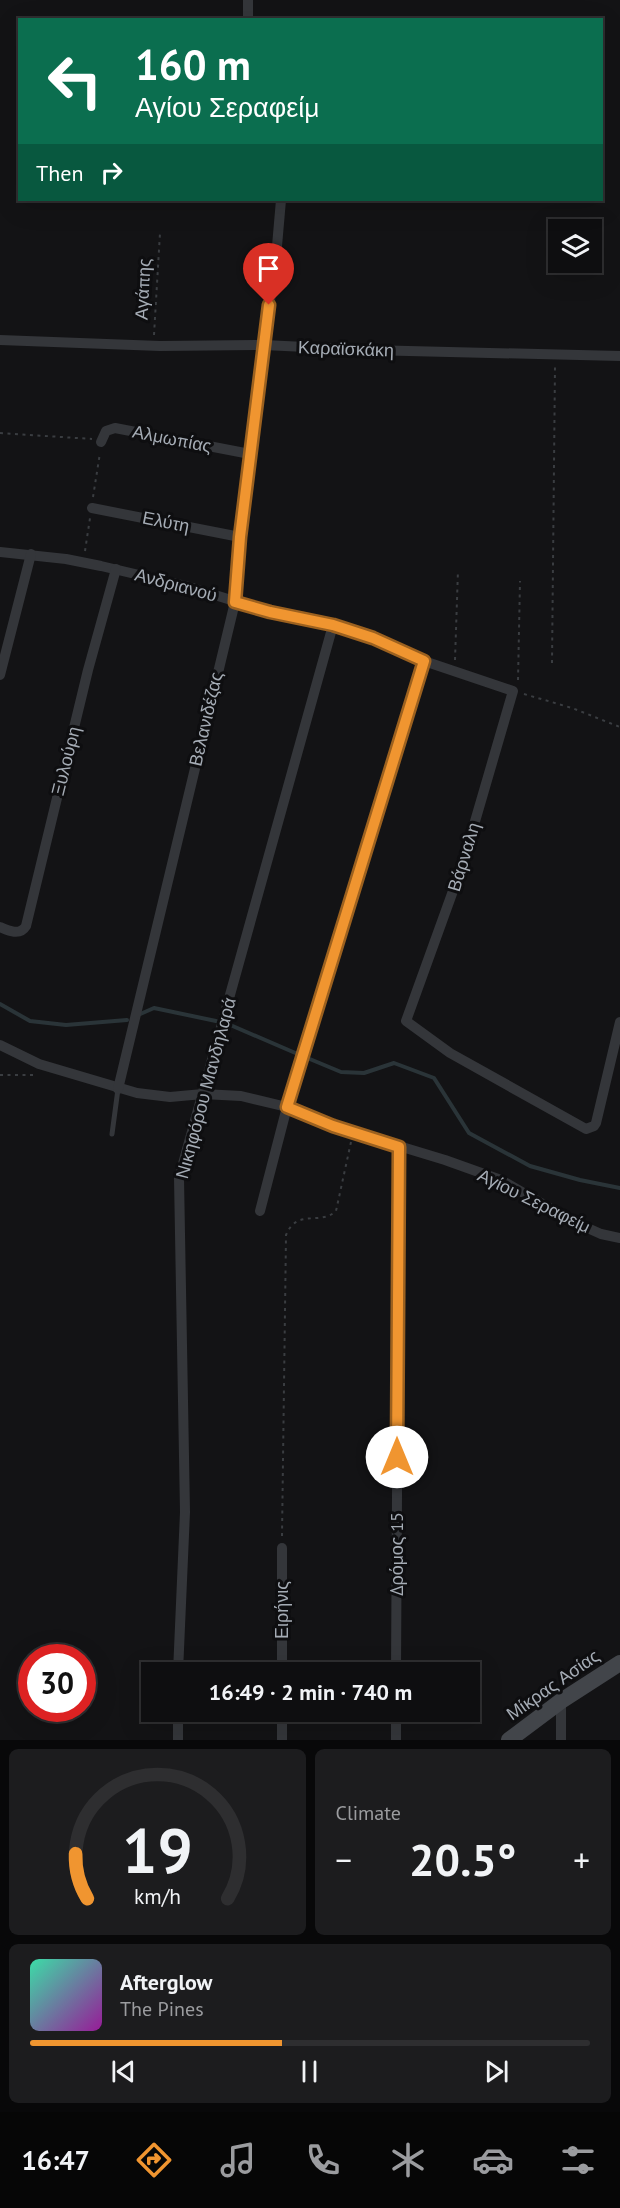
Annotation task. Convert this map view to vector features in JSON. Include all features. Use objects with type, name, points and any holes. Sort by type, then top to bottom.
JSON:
[{"type":"street","points":[[248,0],[248,18]]},
{"type":"street","name":"Βελανιδέζας","points":[[118,1089],[235,602],[240,537],[281,201]]},
{"type":"street","name":"Καραϊσκάκη","points":[[0,340],[153,346],[264,345],[620,356]]},
{"type":"street","name":"Αλμωπίας","points":[[101,442],[106,431],[115,428],[250,454]]},
{"type":"street","name":"Ελύτη","points":[[92,508],[240,537]]},
{"type":"street","name":"Ανδριανού","points":[[0,552],[31,554],[116,569],[186,586],[270,612],[333,625],[373,638],[424,661],[513,691]]},
{"type":"street","points":[[0,675],[31,554]]},
{"type":"street","name":"Ξυλούρη","points":[[0,927],[17,932],[26,926],[72,733],[116,569]]},
{"type":"street","name":"Νικηφόρου Μανδηλαρά","points":[[178,1662],[185,1512],[180,1178],[333,625]]},
{"type":"street","points":[[260,1211],[287,1107],[424,661]]},
{"type":"street","name":"Βάρναλη","points":[[513,691],[462,866],[406,1021],[450,1053],[586,1129],[596,1123],[620,1022]]},
{"type":"street","name":"Αγίου Σεραφείμ","points":[[0,1045],[39,1064],[75,1073],[118,1089],[170,1097],[203,1094],[241,1096],[287,1107],[353,1133],[501,1180],[574,1222],[601,1234],[620,1238]]},
{"type":"street","name":"Δρόμος 15","points":[[396,1662],[399,1147]]},
{"type":"street","name":"Ειρήνις","points":[[282,1548],[282,1662]]},
{"type":"street","name":"Μίκρας Ασίας","points":[[509,1740],[561,1701],[620,1663]]},
{"type":"street","points":[[561,1701],[561,1740]]},
{"type":"street","points":[[178,1722],[178,1740]]},
{"type":"street","points":[[282,1722],[282,1740]]},
{"type":"street","points":[[396,1722],[396,1740]]},
{"type":"lane","points":[[112,1134],[118,1089]]},
{"type":"path","name":"Αγάπης","points":[[153,346],[160,233]]},
{"type":"path","points":[[552,663],[555,354]]},
{"type":"path","points":[[0,433],[87,438],[101,442],[84,562]]},
{"type":"path","points":[[455,672],[458,570]]},
{"type":"path","points":[[520,581],[519,676],[513,691],[572,708],[620,728]]},
{"type":"path","points":[[282,1548],[286,1235],[289,1226],[297,1220],[330,1216],[336,1211],[353,1133]]},
{"type":"waterway","points":[[0,1004],[30,1021],[66,1025],[127,1020]]},
{"type":"waterway","points":[[138,1015],[154,1008],[216,1021]]},
{"type":"waterway","points":[[228,1024],[300,1055]]},
{"type":"waterway","points":[[305,1057],[341,1072],[364,1073],[394,1063],[434,1078],[469,1133],[530,1166],[620,1188]]},
{"type":"route","points":[[269,305],[240,537],[235,602],[333,625],[373,638],[424,661],[287,1107],[333,1126],[399,1147],[397,1457]]}]
